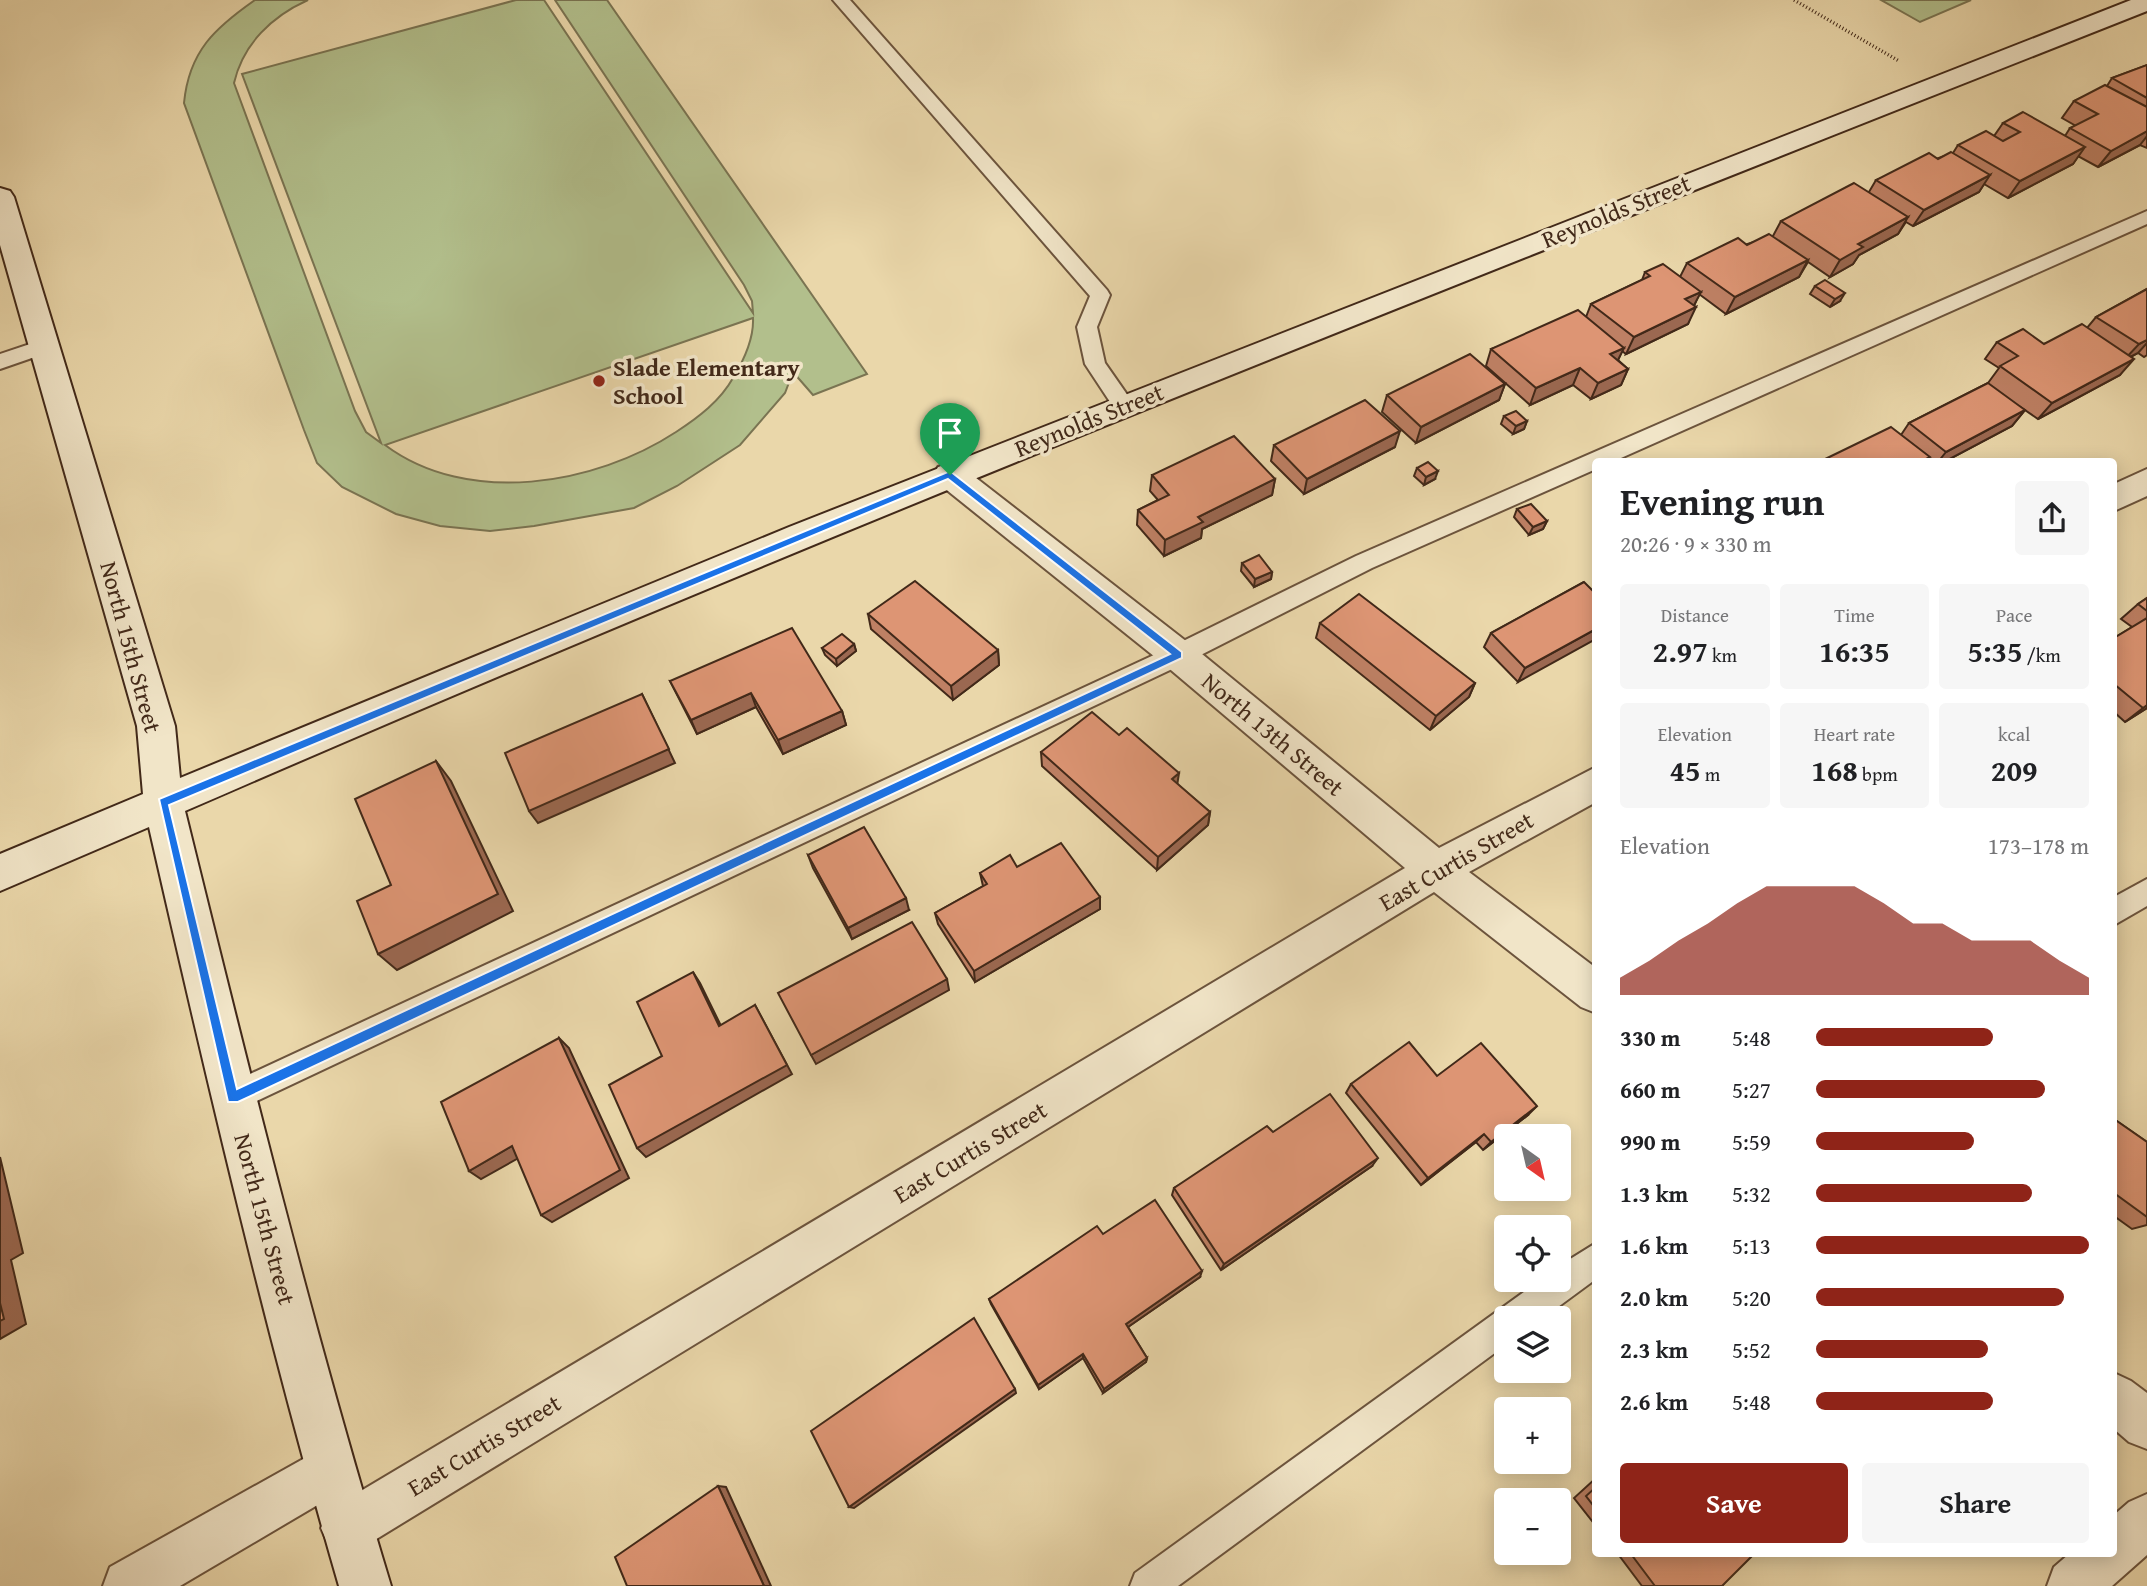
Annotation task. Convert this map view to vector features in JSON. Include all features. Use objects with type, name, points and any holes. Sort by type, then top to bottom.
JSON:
[{"type":"main road","name":"Reynolds Street","points":[[0,873],[163,802],[950,475],[2147,2]]},
{"type":"main road","name":"North 15th Street","points":[[0,197],[156,726],[163,802],[233,1097],[330,1469],[365,1586]]},
{"type":"main road","name":"North 13th Street","points":[[950,475],[1178,655],[1436,870],[1592,990]]},
{"type":"main road","points":[[2117,497],[2147,481]]},
{"type":"main road","name":"East Curtis Street","points":[[347,1528],[1436,870],[1592,785]]},
{"type":"main road","points":[[2117,1400],[2147,1424]]},
{"type":"main road","points":[[129,1586],[330,1469]]},
{"type":"main road","points":[[2117,1547],[2147,1520]]},
{"type":"main road","points":[[2073,1586],[2106,1557]]},
{"type":"lane","points":[[841,0],[1100,295],[1087,327],[1095,364],[1124,406]]},
{"type":"lane","points":[[1600,458],[2147,217]]},
{"type":"lane","points":[[0,362],[46,346]]},
{"type":"lane","points":[[233,1097],[1178,655],[1364,562],[1592,462]]},
{"type":"lane","points":[[2117,910],[2147,891]]},
{"type":"lane","points":[[1532,1306],[1592,1262]]},
{"type":"lane","points":[[1148,1586],[1494,1333]]},
{"type":"path","points":[[1794,0],[1939,84]]},
{"type":"green space","points":[[255,0],[308,0],[283,14],[261,33],[244,56],[234,83],[355,411],[366,432],[381,443],[242,74],[516,0],[544,0],[753,313],[752,301],[744,285],[555,0],[607,0],[867,374],[813,395],[793,372],[785,393],[740,445],[677,486],[634,508],[490,531],[440,526],[396,514],[342,487],[317,463],[184,103],[192,69],[206,42]],"holes":[[[753,318],[748,349],[741,364],[715,401],[676,432],[644,450],[608,465],[570,476],[531,482],[492,482],[454,477],[418,464],[385,445]]]},
{"type":"green space","points":[[1881,0],[1971,0],[1920,22]]},
{"type":"building","points":[[2147,65],[2147,98],[2112,78]]},
{"type":"building","points":[[2105,85],[2147,107],[2147,131],[2111,151],[2070,128],[2098,114],[2074,101]]},
{"type":"building","points":[[2023,112],[2085,147],[2020,181],[1958,145],[1986,131],[2003,141],[2020,132],[2003,123]]},
{"type":"building","points":[[1951,152],[1990,175],[1924,210],[1876,180],[1929,153],[1938,159]]},
{"type":"building","points":[[1854,183],[1908,217],[1858,244],[1863,247],[1840,260],[1781,221]]},
{"type":"building","points":[[1769,234],[1808,260],[1735,297],[1687,263],[1738,238],[1747,245]]},
{"type":"building","points":[[1663,264],[1701,292],[1685,299],[1696,307],[1634,337],[1591,304],[1650,276],[1645,272]]},
{"type":"building","points":[[1825,280],[1845,293],[1835,299],[1815,286]]},
{"type":"building","points":[[2147,289],[2147,340],[2139,344],[2096,317]]},
{"type":"building","points":[[1578,310],[1624,348],[1610,354],[1628,369],[1598,383],[1580,368],[1536,388],[1491,349]]},
{"type":"building","points":[[2082,324],[2134,359],[2052,403],[2000,366],[2018,356],[1997,342],[2023,329],[2044,344]]},
{"type":"building","points":[[1470,354],[1505,384],[1421,427],[1387,395]]},
{"type":"building","points":[[1988,383],[2025,410],[1946,452],[1909,423]]},
{"type":"building","points":[[1365,400],[1400,431],[1307,479],[1274,445]]},
{"type":"building","points":[[1516,411],[1527,421],[1516,426],[1504,416]]},
{"type":"building","points":[[1891,427],[1930,457],[1928,458],[1827,458]]},
{"type":"building","points":[[1234,436],[1275,479],[1198,517],[1203,522],[1165,540],[1138,510],[1169,495],[1152,475]]},
{"type":"building","points":[[1428,462],[1438,471],[1426,477],[1417,468]]},
{"type":"building","points":[[1531,504],[1547,521],[1533,527],[1517,509]]},
{"type":"building","points":[[1259,555],[1272,572],[1255,579],[1242,563]]},
{"type":"building","points":[[915,581],[998,650],[951,686],[868,614]]},
{"type":"building","points":[[1584,582],[1592,590],[1592,631],[1525,668],[1491,633]]},
{"type":"building","points":[[1359,594],[1475,683],[1436,716],[1320,623]]},
{"type":"building","points":[[2147,598],[2147,611],[2138,604]]},
{"type":"building","points":[[2147,618],[2147,705],[2143,708],[2117,686],[2117,636]]},
{"type":"building","points":[[792,628],[842,711],[778,740],[751,693],[691,720],[670,681]]},
{"type":"building","points":[[842,634],[854,644],[836,659],[822,648]]},
{"type":"building","points":[[642,694],[669,749],[529,811],[505,753]]},
{"type":"building","points":[[1092,712],[1119,735],[1127,728],[1179,773],[1172,779],[1210,812],[1158,857],[1041,752]]},
{"type":"building","points":[[436,761],[498,894],[378,954],[357,901],[391,885],[355,799]]},
{"type":"building","points":[[864,827],[906,898],[848,928],[808,855]]},
{"type":"building","points":[[1061,843],[1100,897],[974,971],[935,913],[987,884],[980,873],[1010,855],[1017,867]]},
{"type":"building","points":[[912,922],[947,979],[811,1055],[778,993]]},
{"type":"building","points":[[693,972],[719,1026],[755,1005],[787,1065],[637,1148],[609,1085],[662,1056],[637,1002]]},
{"type":"building","points":[[559,1038],[620,1170],[541,1215],[512,1146],[469,1171],[441,1102]]},
{"type":"building","points":[[1409,1042],[1437,1076],[1481,1043],[1537,1106],[1514,1124],[1494,1124],[1494,1140],[1491,1142],[1484,1134],[1428,1178],[1351,1084]]},
{"type":"building","points":[[1330,1094],[1378,1158],[1224,1264],[1174,1188],[1267,1126],[1273,1132]]},
{"type":"building","points":[[2117,1121],[2147,1142],[2147,1217],[2117,1195]]},
{"type":"building","points":[[1155,1200],[1202,1271],[1126,1324],[1147,1358],[1104,1389],[1083,1354],[1038,1385],[989,1299],[1097,1226],[1103,1234]]},
{"type":"building","points":[[0,1303],[4,1319],[0,1321]]},
{"type":"building","points":[[974,1318],[1015,1389],[849,1507],[811,1431]]},
{"type":"building","points":[[718,1486],[764,1586],[627,1586],[615,1557]]},
{"type":"building","points":[[1592,1491],[1592,1504],[1586,1496]]},
{"type":"building","points":[[1633,1557],[1751,1557],[1722,1586],[1655,1586]]},
{"type":"place","name":"Slade Elementary School","points":[[599,381]]},
{"type":"route","points":[[950,475],[1178,655],[233,1097],[163,802],[950,475]]}]
